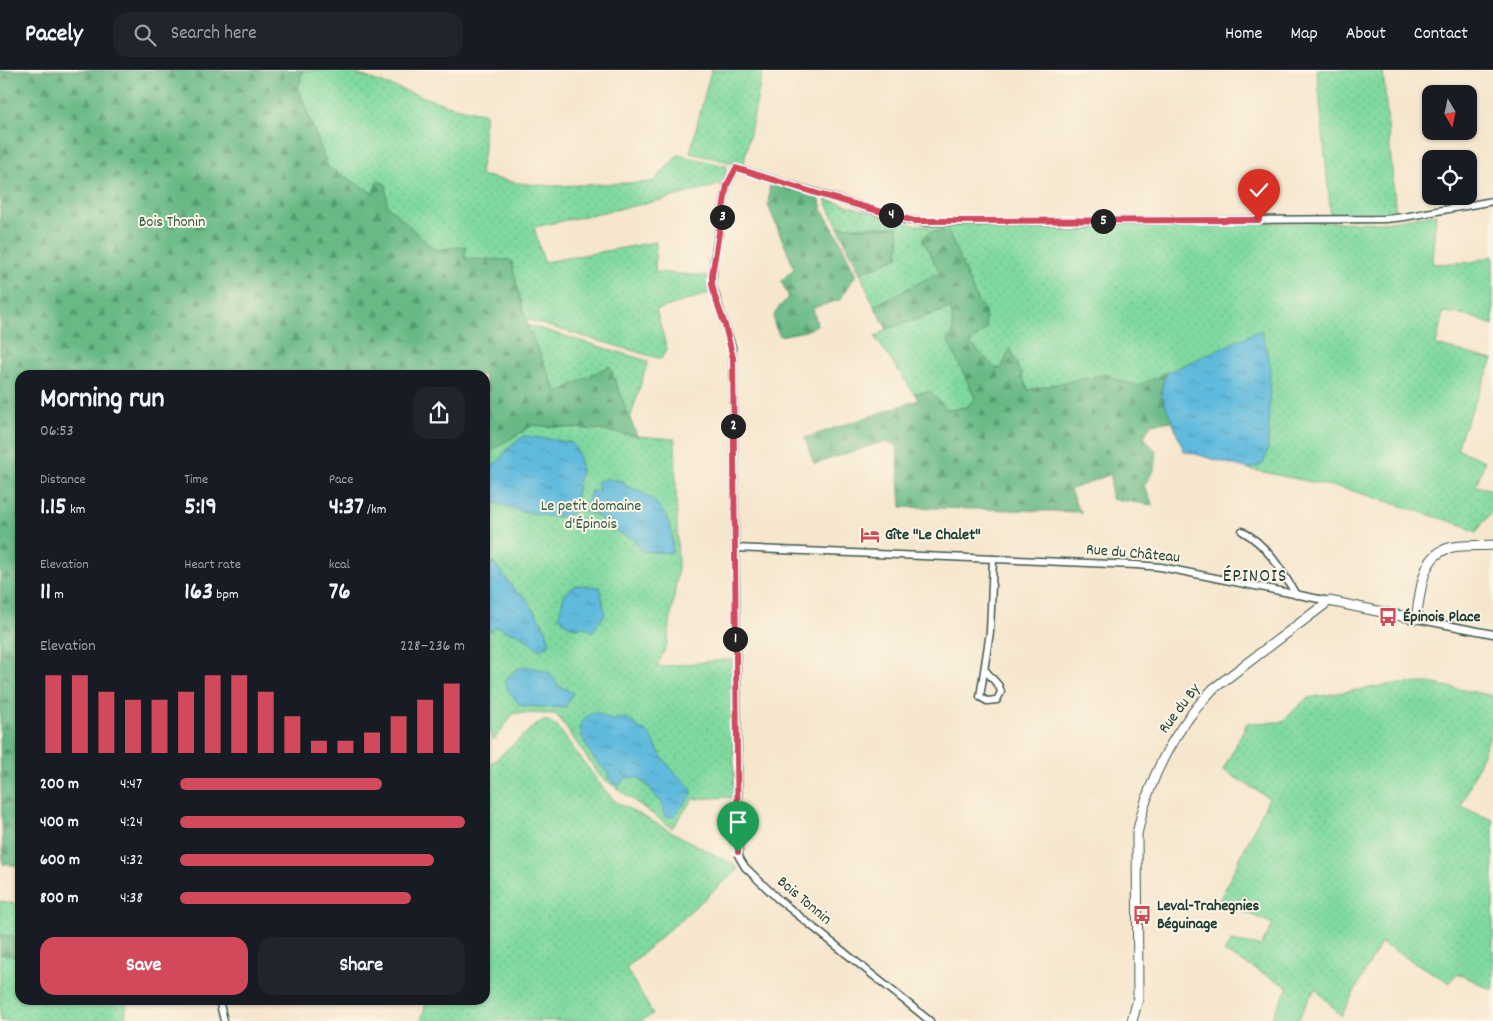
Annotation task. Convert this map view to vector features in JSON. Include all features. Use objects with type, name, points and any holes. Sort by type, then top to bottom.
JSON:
[{"type":"street","name":"Bois Tonnin","points":[[930,1021],[778,899],[745,867],[739,857],[733,358],[730,340],[712,284],[714,260],[727,185],[736,168],[906,220],[925,222],[1385,219],[1413,216],[1493,201]]},
{"type":"street","points":[[1242,531],[1259,542],[1296,595]]},
{"type":"street","points":[[1416,619],[1425,572],[1428,563],[1434,557],[1446,549],[1454,547],[1493,545]]},
{"type":"street","name":"Rue du Château","points":[[735,548],[1161,567],[1329,601]]},
{"type":"street","points":[[985,670],[999,686],[1001,692],[996,700],[987,701],[980,697],[990,632],[993,559]]},
{"type":"street","points":[[1329,601],[1493,634]]},
{"type":"street","name":"Rue du By","points":[[1132,1021],[1138,999],[1137,834],[1141,815],[1159,766],[1199,704],[1213,689],[1329,601]]},
{"type":"street","points":[[221,1005],[224,1021]]},
{"type":"green space","name":"Bois Thonin","points":[[0,70],[303,70],[298,88],[328,167],[373,193],[377,181],[386,184],[387,205],[435,250],[466,246],[465,259],[511,260],[527,325],[557,393],[609,366],[637,436],[601,430],[533,425],[490,451],[490,370],[15,370],[15,865],[3,864],[0,736]]},
{"type":"green space","points":[[303,70],[345,70],[447,105],[486,114],[484,150],[480,175],[518,183],[553,186],[653,182],[678,155],[727,166],[723,184],[657,201],[534,227],[544,262],[656,242],[655,272],[709,276],[710,293],[656,310],[667,349],[661,359],[525,319],[511,261],[464,259],[466,247],[435,250],[373,194],[328,167],[298,88]]},
{"type":"green space","points":[[711,70],[763,70],[743,167],[690,153]]},
{"type":"green space","points":[[1317,70],[1383,70],[1396,216],[1331,218]]},
{"type":"green space","points":[[770,182],[819,197],[822,210],[839,238],[856,275],[840,300],[813,308],[817,325],[806,331],[780,336],[774,324],[774,315],[789,297],[781,281],[794,268],[768,205]]},
{"type":"green space","points":[[825,199],[915,225],[1384,222],[1436,214],[1432,261],[1434,264],[1472,262],[1493,256],[1493,325],[1467,315],[1443,312],[1436,345],[1493,360],[1457,449],[1485,461],[1476,486],[1493,490],[1493,510],[1476,532],[1462,525],[1350,490],[1249,469],[1263,463],[1261,331],[1138,386],[1117,380],[1107,374],[1028,390],[1010,349],[1002,368],[996,369],[969,343],[985,311],[978,302],[940,272],[874,306],[860,273],[898,257],[897,227],[838,227]]},
{"type":"green space","points":[[838,227],[897,227],[900,237],[898,257],[860,273]]},
{"type":"green space","points":[[948,231],[978,302],[985,311],[986,329],[970,343],[996,369],[1002,368],[1010,348],[1028,390],[1107,374],[1117,380],[1138,386],[1168,372],[1164,379],[1162,391],[1164,403],[1172,421],[1151,424],[1144,437],[1156,452],[1154,470],[1144,486],[1153,505],[1111,499],[1111,474],[1070,490],[1078,508],[1082,512],[901,507],[897,445],[882,442],[814,464],[805,438],[918,400],[914,393],[930,392],[948,410],[967,407],[975,398],[947,339],[953,334],[951,308],[887,329],[874,306],[940,272],[922,239],[929,232]]},
{"type":"green space","points":[[951,308],[953,334],[948,339],[975,398],[967,407],[948,410],[930,392],[914,393],[875,337],[887,329]]},
{"type":"green space","points":[[527,325],[648,361],[630,419],[609,366],[557,393]]},
{"type":"green space","name":"Le petit domaine d'Épinois","points":[[533,425],[601,430],[637,436],[675,439],[678,569],[667,644],[657,667],[733,659],[734,797],[693,799],[672,828],[600,776],[556,714],[514,713],[494,740],[490,733],[490,451]]},
{"type":"green space","points":[[1430,683],[1493,696],[1493,729],[1461,807],[1493,820],[1493,990],[1457,973],[1450,983],[1381,943],[1341,1016],[1315,988],[1297,1021],[1270,1021],[1288,987],[1224,952],[1231,941],[1261,946],[1273,924],[1219,901],[1269,798],[1223,770],[1247,723],[1282,722],[1307,698],[1394,684]]},
{"type":"green space","points":[[543,721],[556,725],[603,788],[616,802],[734,865],[738,869],[626,968],[653,1014],[641,1021],[421,1021],[426,1005],[490,1005],[490,765],[533,727]]},
{"type":"green space","points":[[0,901],[15,903],[15,936],[0,935]]},
{"type":"green space","points":[[0,935],[15,936],[15,956],[0,954]]},
{"type":"green space","points":[[0,954],[15,956],[15,1005],[127,1005],[125,1021],[0,1021]]},
{"type":"water","points":[[1261,330],[1270,364],[1268,449],[1263,464],[1249,469],[1184,451],[1161,394],[1163,381],[1168,372]]},
{"type":"water","points":[[524,436],[570,442],[578,452],[581,469],[573,513],[565,516],[544,515],[490,502],[490,467],[499,461],[507,450]]},
{"type":"water","points":[[605,479],[624,481],[625,486],[642,493],[663,511],[672,536],[672,553],[641,551],[635,540],[607,527],[600,517],[584,511],[591,491],[600,490],[596,482]]},
{"type":"water","points":[[493,562],[517,593],[524,595],[546,629],[550,644],[540,650],[519,634],[506,631],[497,626],[490,631],[490,563]]},
{"type":"water","points":[[576,585],[600,587],[605,614],[592,632],[587,628],[576,628],[565,623],[559,616],[564,594]]},
{"type":"water","points":[[526,666],[549,672],[558,685],[573,693],[565,708],[521,706],[508,691],[505,679],[516,670]]},
{"type":"water","points":[[596,712],[611,720],[626,718],[650,735],[662,757],[691,788],[692,795],[673,817],[665,816],[662,803],[652,792],[651,788],[638,778],[625,778],[619,786],[612,782],[607,772],[593,758],[582,736],[580,724],[590,713]]},
{"type":"place","name":"Gîte \"Le Chalet\"","points":[[870,535]]},
{"type":"place","name":"Épinois Place","points":[[1388,617]]},
{"type":"place","name":"Leval-Trahegnies Béguinage","points":[[1142,915]]},
{"type":"district","name":"ÉPINOIS","points":[[1255,577]]},
{"type":"route","points":[[738,852],[733,358],[732,347],[712,284],[714,260],[727,185],[736,168],[914,221],[1259,220]]}]
